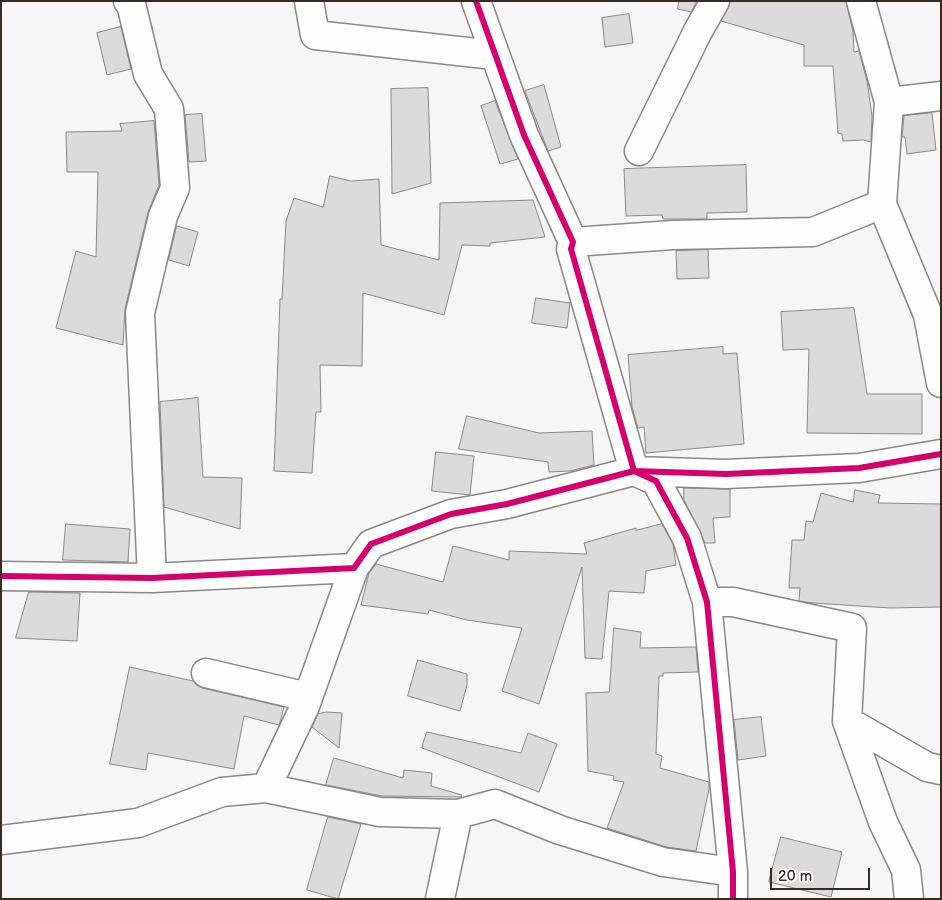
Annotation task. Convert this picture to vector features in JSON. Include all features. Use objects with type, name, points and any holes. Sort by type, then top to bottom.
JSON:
[{"type":"street","points":[[128,1],[132,4],[148,74],[169,109],[175,188],[163,216],[140,313],[152,578]]},
{"type":"street","points":[[309,1],[314,35],[494,55]]},
{"type":"street","points":[[476,1],[524,135],[573,242],[571,249],[634,471],[656,481],[687,538],[707,602],[733,872],[733,899]]},
{"type":"street","points":[[639,151],[698,31],[715,1]]},
{"type":"street","points":[[861,1],[889,102],[882,204],[928,315],[940,371]]},
{"type":"street","points":[[889,102],[941,96]]},
{"type":"street","points":[[573,242],[673,236],[814,232],[882,204]]},
{"type":"street","points":[[266,788],[308,697],[354,568],[370,544],[451,514],[507,504],[634,471],[726,474],[859,468],[941,454]]},
{"type":"street","points":[[1,576],[152,578],[354,568]]},
{"type":"street","points":[[707,602],[733,602],[852,628],[847,721],[883,822],[906,870],[910,899]]},
{"type":"street","points":[[206,673],[308,697]]},
{"type":"street","points":[[847,721],[927,767],[941,770]]},
{"type":"street","points":[[1,840],[138,823],[222,792],[266,788],[380,812],[458,814],[494,804],[560,830],[664,862],[733,872]]},
{"type":"street","points":[[440,899],[458,814]]},
{"type":"building","points":[[679,1],[697,1],[691,12],[678,9]]},
{"type":"building","points":[[731,1],[846,1],[853,32],[854,52],[859,51],[867,81],[872,116],[871,142],[863,140],[843,141],[842,134],[838,133],[833,66],[804,66],[804,45],[721,21]]},
{"type":"building","points":[[629,14],[633,43],[605,47],[602,18]]},
{"type":"building","points":[[121,27],[131,69],[107,75],[97,33]]},
{"type":"building","points":[[544,85],[561,147],[548,151],[525,91]]},
{"type":"building","points":[[428,88],[431,183],[392,194],[391,89]]},
{"type":"building","points":[[495,101],[518,159],[500,164],[481,106]]},
{"type":"building","points":[[932,113],[936,150],[907,154],[905,137],[902,137],[904,116]]},
{"type":"building","points":[[202,114],[206,161],[189,162],[185,115]]},
{"type":"building","points":[[154,121],[159,185],[148,212],[125,309],[123,345],[56,328],[76,251],[96,257],[98,172],[67,172],[66,132],[122,131],[120,124]]},
{"type":"building","points":[[746,165],[747,212],[707,213],[707,219],[663,219],[662,215],[626,216],[624,169]]},
{"type":"building","points":[[330,176],[351,181],[379,179],[381,245],[439,260],[440,203],[533,200],[545,237],[490,243],[490,246],[462,245],[444,315],[363,293],[362,366],[320,365],[321,412],[316,412],[312,473],[274,471],[280,299],[282,299],[286,221],[294,198],[323,207]]},
{"type":"building","points":[[177,226],[198,232],[189,266],[169,260]]},
{"type":"building","points":[[708,250],[709,278],[677,279],[676,251]]},
{"type":"building","points":[[536,298],[570,303],[567,328],[532,323]]},
{"type":"building","points":[[854,308],[867,394],[922,394],[922,434],[807,433],[809,349],[783,350],[781,312]]},
{"type":"building","points":[[723,347],[723,354],[737,353],[744,444],[646,453],[644,427],[638,428],[632,407],[628,355]]},
{"type":"building","points":[[198,398],[203,477],[242,478],[240,529],[164,507],[160,402]]},
{"type":"building","points":[[467,416],[539,433],[592,431],[594,465],[570,471],[549,472],[548,462],[459,449]]},
{"type":"building","points":[[436,452],[474,456],[470,495],[432,491]]},
{"type":"building","points":[[684,488],[730,489],[730,517],[713,518],[715,543],[705,543],[684,500]]},
{"type":"building","points":[[855,490],[880,495],[878,503],[941,504],[941,607],[890,608],[813,603],[799,601],[800,588],[789,588],[792,540],[804,540],[806,521],[813,522],[821,493],[853,502]]},
{"type":"building","points":[[66,524],[130,529],[128,562],[63,560]]},
{"type":"building","points":[[662,524],[673,544],[676,565],[646,571],[644,593],[609,591],[602,659],[585,658],[582,567],[539,704],[502,691],[522,628],[467,620],[429,610],[428,614],[361,605],[369,573],[376,564],[443,582],[453,546],[509,560],[509,551],[587,554],[584,543],[636,528],[636,530]]},
{"type":"building","points":[[29,592],[80,593],[77,641],[16,638]]},
{"type":"building","points":[[614,628],[641,632],[640,648],[696,647],[698,672],[663,673],[663,676],[659,676],[656,754],[662,756],[660,768],[709,782],[696,851],[666,847],[607,828],[624,782],[613,780],[614,776],[588,771],[586,693],[609,692]]},
{"type":"building","points":[[418,660],[467,674],[467,685],[460,711],[408,696]]},
{"type":"building","points":[[130,667],[193,681],[202,688],[284,707],[279,725],[244,716],[234,769],[148,753],[146,770],[110,764]]},
{"type":"building","points":[[327,712],[342,713],[339,748],[312,727],[318,714]]},
{"type":"building","points":[[761,717],[766,756],[738,760],[734,720]]},
{"type":"building","points":[[427,732],[521,753],[528,733],[557,744],[539,792],[422,748]]},
{"type":"building","points":[[334,758],[403,778],[404,770],[432,773],[431,786],[462,795],[461,797],[382,796],[326,785]]},
{"type":"building","points":[[328,817],[361,824],[338,899],[307,890]]},
{"type":"building","points":[[781,837],[842,852],[831,897],[769,882]]},
{"type":"cycle path","points":[[476,1],[524,135],[573,242],[571,249],[634,471],[656,481],[687,538],[707,602],[733,872],[733,899]]},
{"type":"cycle path","points":[[1,576],[152,578],[354,568],[371,544],[451,514],[507,504],[634,471],[726,474],[859,468],[941,454]]}]
